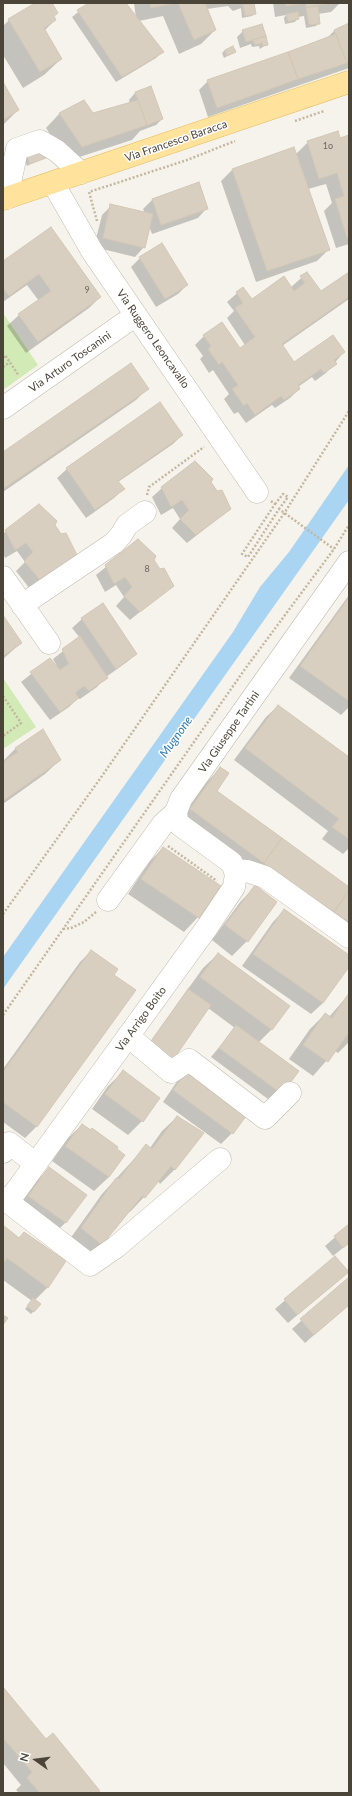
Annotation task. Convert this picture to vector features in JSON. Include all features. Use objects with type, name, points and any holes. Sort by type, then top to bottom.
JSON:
[{"type":"main road","name":"Via Francesco Baracca","points":[[5,198],[53,183],[85,183],[349,82]]},
{"type":"street","points":[[5,198],[17,149],[40,141],[57,151],[85,183]]},
{"type":"street","name":"Via Ruggero Leoncavallo","points":[[53,183],[92,251],[257,492]]},
{"type":"street","name":"Via Arturo Toscanini","points":[[3,408],[136,315]]},
{"type":"street","points":[[22,605],[114,543],[127,525],[145,512]]},
{"type":"street","name":"Via Giuseppe Tartini","points":[[108,900],[154,836],[169,817],[176,812],[181,799],[338,553]]},
{"type":"street","points":[[3,577],[49,643]]},
{"type":"street","points":[[176,812],[180,825],[230,860],[229,878],[247,871],[265,877],[349,936]]},
{"type":"street","name":"Via Arrigo Boito","points":[[220,1159],[116,1247],[90,1264],[6,1200],[36,1164],[231,892],[236,880],[229,878]]},
{"type":"street","points":[[128,1036],[171,1072],[189,1060],[265,1118],[290,1093]]},
{"type":"street","points":[[3,1152],[9,1144],[36,1164]]},
{"type":"path","points":[[287,124],[329,109]]},
{"type":"path","points":[[85,183],[187,160],[236,141]]},
{"type":"path","points":[[3,357],[5,355],[21,380]]},
{"type":"path","points":[[3,366],[10,362]]},
{"type":"path","points":[[3,914],[111,764],[286,513],[349,411]]},
{"type":"path","points":[[145,512],[148,487],[220,436]]},
{"type":"path","points":[[268,515],[242,554],[248,557],[288,497],[283,494],[275,504]]},
{"type":"path","points":[[279,509],[338,553]]},
{"type":"path","points":[[3,1015],[245,669],[338,553],[349,525]]},
{"type":"path","points":[[3,696],[22,724],[3,736]]},
{"type":"path","points":[[154,836],[229,878]]},
{"type":"path","points":[[63,929],[71,928],[84,922],[108,900]]},
{"type":"green space","points":[[3,313],[38,365],[3,390]]},
{"type":"green space","points":[[3,678],[36,727],[3,749]]},
{"type":"water","name":"Mugnone","points":[[349,465],[349,500],[3,989],[3,957],[233,632],[260,587],[289,552]]},
{"type":"building","points":[[35,3],[52,3],[58,13],[54,16],[56,20],[44,28],[62,59],[40,72],[8,19]]},
{"type":"building","points":[[89,3],[126,3],[164,52],[122,77],[77,10]]},
{"type":"building","points":[[150,3],[175,3],[151,8]]},
{"type":"building","points":[[178,3],[205,3],[216,30],[194,40]]},
{"type":"building","points":[[254,3],[256,14],[245,16],[243,5]]},
{"type":"building","points":[[285,3],[306,3],[286,6]]},
{"type":"building","points":[[306,3],[331,3],[306,7]]},
{"type":"building","points":[[318,6],[320,24],[309,25],[306,8]]},
{"type":"building","points":[[298,12],[299,19],[288,22],[286,14]]},
{"type":"building","points":[[349,23],[349,62],[347,63],[334,30]]},
{"type":"building","points":[[262,24],[266,36],[246,42],[242,30]]},
{"type":"building","points":[[336,34],[347,63],[298,79],[288,52]]},
{"type":"building","points":[[266,36],[268,45],[263,46],[262,43],[255,45],[253,40]]},
{"type":"building","points":[[233,46],[236,52],[227,56],[225,50]]},
{"type":"building","points":[[288,52],[298,79],[217,108],[207,80]]},
{"type":"building","points":[[3,82],[19,110],[3,120]]},
{"type":"building","points":[[151,86],[163,119],[147,125],[135,92]]},
{"type":"building","points":[[84,100],[93,113],[138,100],[147,125],[82,147],[59,113]]},
{"type":"building","points":[[338,131],[340,138],[349,135],[349,237],[347,238],[335,199],[344,196],[337,173],[319,179],[307,141]]},
{"type":"building","points":[[40,142],[46,158],[30,164],[24,148]]},
{"type":"building","points":[[294,147],[330,250],[267,271],[232,169]]},
{"type":"building","points":[[199,182],[208,209],[161,225],[152,199]]},
{"type":"building","points":[[110,204],[153,214],[145,248],[103,238]]},
{"type":"building","points":[[51,227],[101,297],[38,342],[18,314],[51,291],[39,274],[9,296],[3,288],[3,261]]},
{"type":"building","points":[[162,243],[188,285],[165,299],[139,257]]},
{"type":"building","points":[[307,272],[321,291],[349,272],[349,297],[282,344],[294,362],[333,335],[345,352],[334,360],[337,364],[324,373],[321,369],[298,385],[300,389],[284,400],[281,396],[255,415],[247,403],[244,406],[232,389],[238,385],[222,362],[219,365],[208,349],[211,346],[203,335],[222,322],[240,348],[255,337],[235,308],[243,303],[236,292],[243,287],[252,299],[284,276],[294,291],[305,283],[300,276]]},
{"type":"building","points":[[131,363],[149,389],[3,489],[3,452]]},
{"type":"building","points":[[160,402],[183,435],[118,481],[125,489],[95,510],[66,468]]},
{"type":"building","points":[[195,461],[213,479],[211,482],[217,491],[222,490],[231,509],[196,535],[180,519],[189,510],[182,500],[171,507],[161,487]]},
{"type":"building","points":[[39,504],[57,521],[55,525],[61,534],[66,533],[77,555],[40,580],[24,561],[33,552],[26,543],[15,550],[5,530]]},
{"type":"building","points":[[138,539],[156,556],[154,560],[160,569],[164,568],[174,586],[140,612],[124,596],[132,587],[125,577],[114,584],[105,565]]},
{"type":"building","points":[[349,597],[349,701],[300,666]]},
{"type":"building","points":[[103,603],[137,654],[116,669],[81,618]]},
{"type":"building","points":[[3,615],[22,643],[3,656]]},
{"type":"building","points":[[80,636],[108,678],[89,691],[84,686],[75,693],[79,698],[60,712],[30,672],[50,658],[60,670],[69,664],[62,649]]},
{"type":"building","points":[[278,705],[349,757],[349,839],[332,827],[339,819],[245,748]]},
{"type":"building","points":[[43,729],[61,760],[3,801],[3,762],[18,752],[15,748]]},
{"type":"building","points":[[220,767],[229,773],[217,791],[282,838],[264,863],[190,809]]},
{"type":"building","points":[[282,838],[349,887],[349,890],[334,912],[264,863]]},
{"type":"building","points":[[163,847],[221,886],[199,918],[141,879]]},
{"type":"building","points":[[255,885],[277,902],[248,942],[225,925]]},
{"type":"building","points":[[349,890],[349,922],[334,912]]},
{"type":"building","points":[[284,909],[349,955],[349,967],[323,1003],[253,954]]},
{"type":"building","points":[[91,950],[118,969],[114,975],[136,990],[37,1127],[3,1102],[3,1072]]},
{"type":"building","points":[[218,953],[290,1006],[272,1030],[200,977]]},
{"type":"building","points":[[188,989],[211,1005],[173,1060],[150,1043]]},
{"type":"building","points":[[349,993],[349,1036],[347,1035],[328,1062],[303,1045],[325,1013],[332,1018]]},
{"type":"building","points":[[236,1025],[299,1071],[282,1094],[219,1048]]},
{"type":"building","points":[[189,1068],[249,1112],[233,1134],[173,1090]]},
{"type":"building","points":[[123,1070],[160,1098],[143,1122],[105,1094]]},
{"type":"building","points":[[177,1116],[204,1133],[175,1170],[171,1166],[145,1198],[142,1196],[102,1245],[81,1228],[116,1178],[119,1179],[146,1144],[152,1149]]},
{"type":"building","points":[[82,1124],[91,1130],[92,1128],[118,1147],[117,1149],[125,1155],[109,1177],[65,1146]]},
{"type":"building","points":[[49,1167],[87,1195],[66,1223],[28,1196]]},
{"type":"building","points":[[349,1224],[349,1243],[343,1248],[334,1236]]},
{"type":"building","points":[[3,1225],[19,1238],[24,1232],[66,1261],[48,1288],[7,1258],[3,1264]]},
{"type":"building","points":[[335,1256],[349,1272],[297,1315],[284,1299]]},
{"type":"building","points":[[349,1277],[349,1305],[314,1335],[300,1319]]},
{"type":"building","points":[[33,1298],[41,1304],[34,1312],[27,1306]]},
{"type":"building","points":[[3,1315],[8,1318],[3,1325]]},
{"type":"building","points":[[3,1687],[46,1739],[53,1733],[100,1791],[97,1793],[40,1793],[27,1778],[32,1772],[3,1738]]}]
